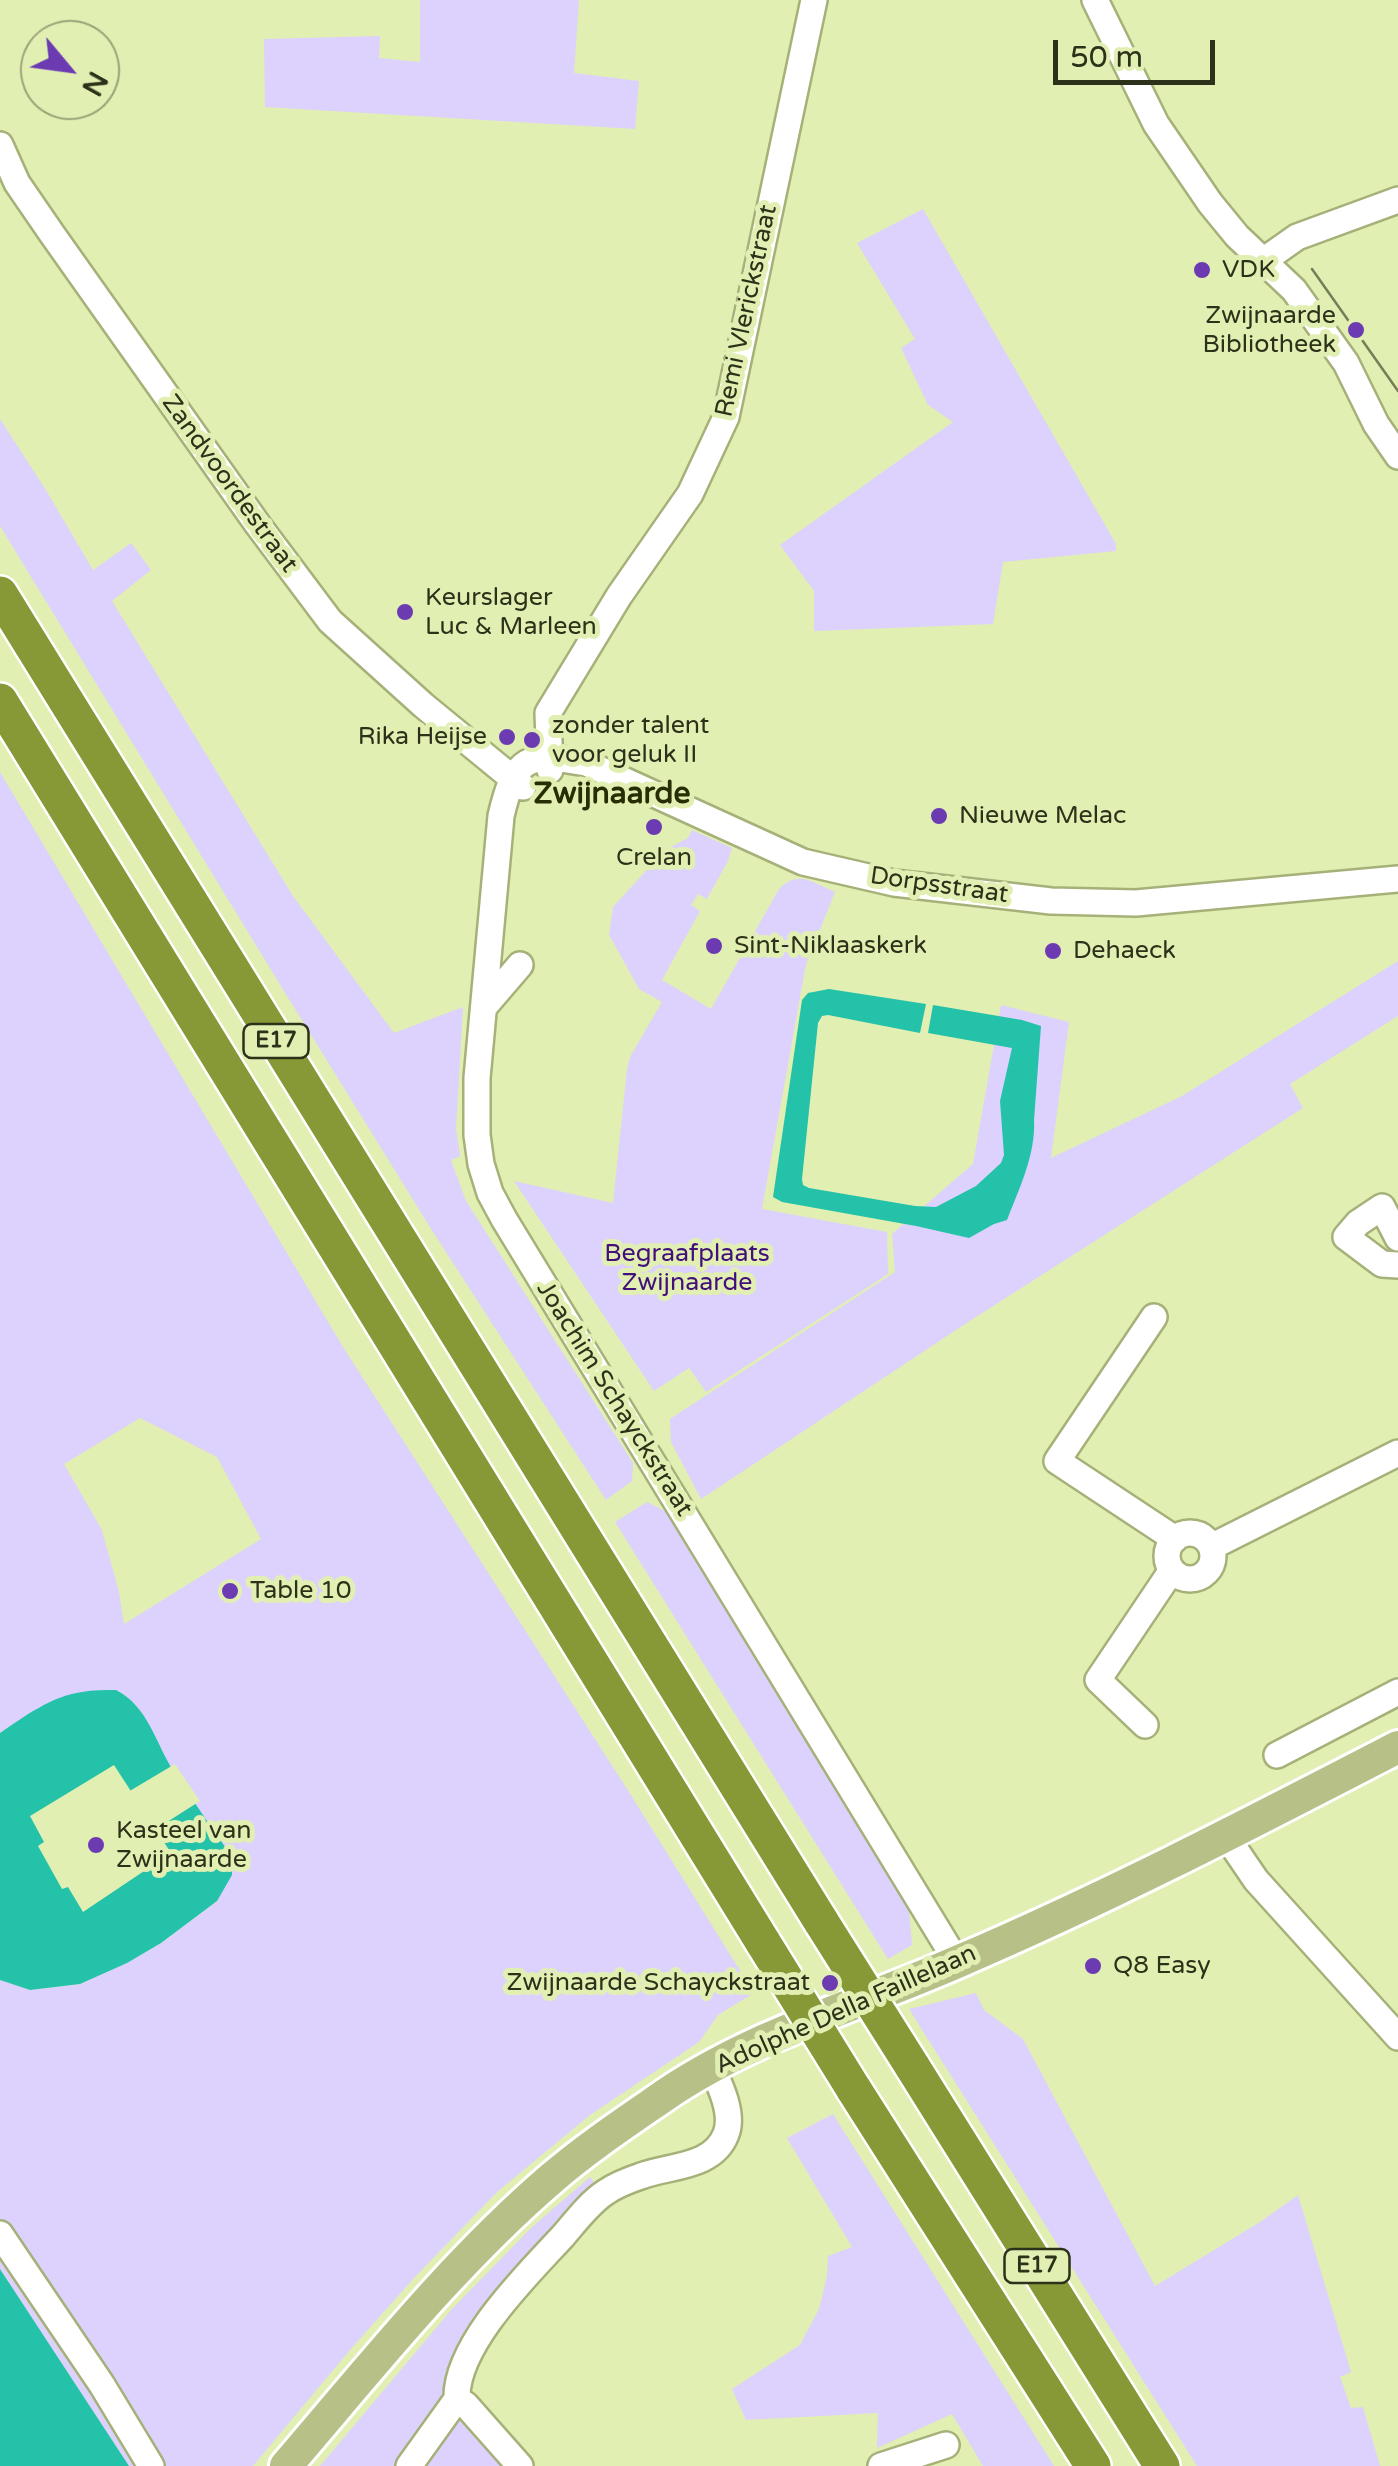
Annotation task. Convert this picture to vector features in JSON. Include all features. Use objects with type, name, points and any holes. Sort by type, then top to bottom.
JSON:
[{"type":"highway","name":"E17","points":[[0,594],[602,1571],[1162,2466]]},
{"type":"highway","name":"E17","points":[[0,701],[552,1602],[1092,2466]]},
{"type":"main road","name":"Adolphe Della Faillelaan","points":[[286,2466],[432,2296],[515,2212],[554,2176],[672,2091],[745,2050],[957,1962],[1226,1836],[1398,1747]]},
{"type":"street","name":"Remi Vlerickstraat","points":[[550,764],[548,713],[610,609],[690,494],[726,416],[814,0]]},
{"type":"street","points":[[1095,0],[1156,124],[1236,236],[1294,290],[1338,351],[1376,424],[1398,456]]},
{"type":"street","name":"Zandvoordestraat","points":[[0,145],[18,183],[52,234],[330,621],[517,783]]},
{"type":"street","points":[[1263,261],[1297,237],[1398,200]]},
{"type":"street","points":[[517,783],[522,765],[535,758],[550,764]]},
{"type":"street","name":"Dorpsstraat","points":[[550,764],[586,763],[655,802],[804,862],[894,882],[1051,901],[1147,902],[1398,879]]},
{"type":"street","name":"Joachim Schayckstraat","points":[[517,783],[501,816],[477,1078],[480,1164],[490,1193],[957,1962]]},
{"type":"street","points":[[484,1007],[520,965]]},
{"type":"street","points":[[1398,1238],[1382,1207],[1358,1223],[1346,1238],[1382,1264],[1398,1265]]},
{"type":"street","points":[[1154,1317],[1058,1461],[1175,1538]]},
{"type":"street","points":[[1211,1547],[1398,1453]]},
{"type":"street","points":[[1185,1533],[1207,1540],[1211,1547],[1212,1563],[1199,1577],[1185,1578],[1172,1570],[1167,1558],[1175,1538],[1185,1533]]},
{"type":"street","points":[[1145,1725],[1098,1680],[1172,1570]]},
{"type":"street","points":[[1277,1755],[1398,1692]]},
{"type":"street","points":[[1226,1836],[1256,1880],[1396,2036]]},
{"type":"street","points":[[409,2466],[457,2399],[457,2380],[488,2321],[603,2194],[642,2175],[696,2162],[713,2152],[727,2132],[726,2101],[712,2068]]},
{"type":"street","points":[[0,2234],[151,2466]]},
{"type":"street","points":[[457,2399],[520,2466]]},
{"type":"street","points":[[881,2466],[946,2445]]},
{"type":"green space","points":[[420,0],[579,0],[574,73],[639,81],[635,129],[265,107],[264,39],[380,36],[379,58],[420,62]]},
{"type":"green space","points":[[923,209],[1116,544],[1116,551],[1003,562],[993,624],[814,631],[814,591],[780,545],[953,422],[928,405],[901,348],[915,339],[857,243]]},
{"type":"green space","points":[[0,419],[93,570],[131,543],[151,570],[112,601],[293,896],[394,1033],[463,1007],[456,1128],[460,1156],[451,1160],[466,1201],[633,1463],[632,1481],[606,1500],[433,1232],[0,526]]},
{"type":"green space","points":[[0,772],[343,1347],[754,1993],[718,2015],[699,2042],[590,2115],[497,2192],[414,2278],[253,2466],[129,2466],[0,2269],[0,1980],[30,1990],[80,1984],[161,1943],[217,1901],[162,1749],[130,1700],[112,1690],[71,1695],[0,1733]],"holes":[[[140,1418],[217,1457],[261,1539],[124,1624],[102,1530],[64,1464]]]},
{"type":"green space","name":"Begraafplaats Zwijnaarde","points":[[692,830],[732,848],[707,899],[698,894],[691,905],[700,911],[662,980],[711,1009],[779,889],[800,879],[835,892],[816,932],[805,969],[762,1209],[887,1232],[888,1274],[706,1392],[689,1368],[654,1391],[514,1181],[613,1203],[627,1069],[662,1002],[639,989],[609,935],[613,907],[665,850],[688,838]]},
{"type":"green space","points":[[1398,961],[1398,1016],[1290,1084],[1303,1108],[701,1499],[671,1442],[670,1419],[895,1272],[892,1234],[973,1164],[1001,1005],[1069,1022],[1051,1158],[1182,1096]]},
{"type":"green space","points":[[647,1502],[667,1512],[909,1909],[912,1945],[888,1959],[615,1522]]},
{"type":"green space","points":[[976,1993],[984,2010],[1023,2039],[1155,2286],[1298,2195],[1351,2372],[1340,2377],[1351,2408],[1363,2407],[1380,2466],[1197,2466],[909,2009]]},
{"type":"green space","points":[[833,2114],[1054,2466],[983,2466],[952,2414],[877,2448],[878,2413],[746,2420],[732,2389],[800,2345],[819,2309],[828,2256],[852,2247],[787,2138]]},
{"type":"green space","points":[[590,2177],[596,2185],[580,2201],[448,2406],[501,2466],[320,2466],[452,2309],[532,2227]]},
{"type":"water","points":[[829,989],[926,1004],[920,1033],[822,1016],[818,1023],[802,1179],[809,1188],[936,1207],[976,1186],[1001,1163],[1004,1155],[1000,1101],[1012,1048],[928,1033],[933,1005],[1041,1026],[1032,1146],[1007,1220],[969,1238],[782,1202],[773,1197],[802,1000],[808,993]]},
{"type":"water","points":[[116,1690],[144,1716],[174,1772],[232,1857],[232,1875],[217,1901],[127,1963],[80,1984],[30,1990],[0,1980],[0,1733],[60,1698],[86,1691]],"holes":[[[114,1765],[171,1853],[83,1912],[68,1887],[62,1889],[38,1846],[44,1842],[30,1816]]]},
{"type":"water","points":[[0,2269],[129,2466],[0,2466]]},
{"type":"pier","points":[[175,1764],[200,1801],[153,1831],[128,1792]]},
{"type":"tram line","points":[[1312,269],[1398,391]]},
{"type":"place","name":"VDK","points":[[1202,270]]},
{"type":"place","name":"Zwijnaarde Bibliotheek","points":[[1356,330]]},
{"type":"place","name":"Keurslager Luc & Marleen","points":[[405,612]]},
{"type":"place","name":"Rika Heijse","points":[[507,737]]},
{"type":"place","name":"zonder talent voor geluk II","points":[[532,740]]},
{"type":"place","name":"Nieuwe Melac","points":[[939,816]]},
{"type":"place","name":"Crelan","points":[[654,827]]},
{"type":"place","name":"Sint-Niklaaskerk","points":[[714,946]]},
{"type":"place","name":"Dehaeck","points":[[1053,951]]},
{"type":"place","name":"Table 10","points":[[230,1591]]},
{"type":"place","name":"Kasteel van Zwijnaarde","points":[[96,1845]]},
{"type":"place","name":"Q8 Easy","points":[[1093,1966]]},
{"type":"place","name":"Zwijnaarde Schayckstraat","points":[[830,1983]]},
{"type":"district","name":"Zwijnaarde","points":[[612,795]]}]
